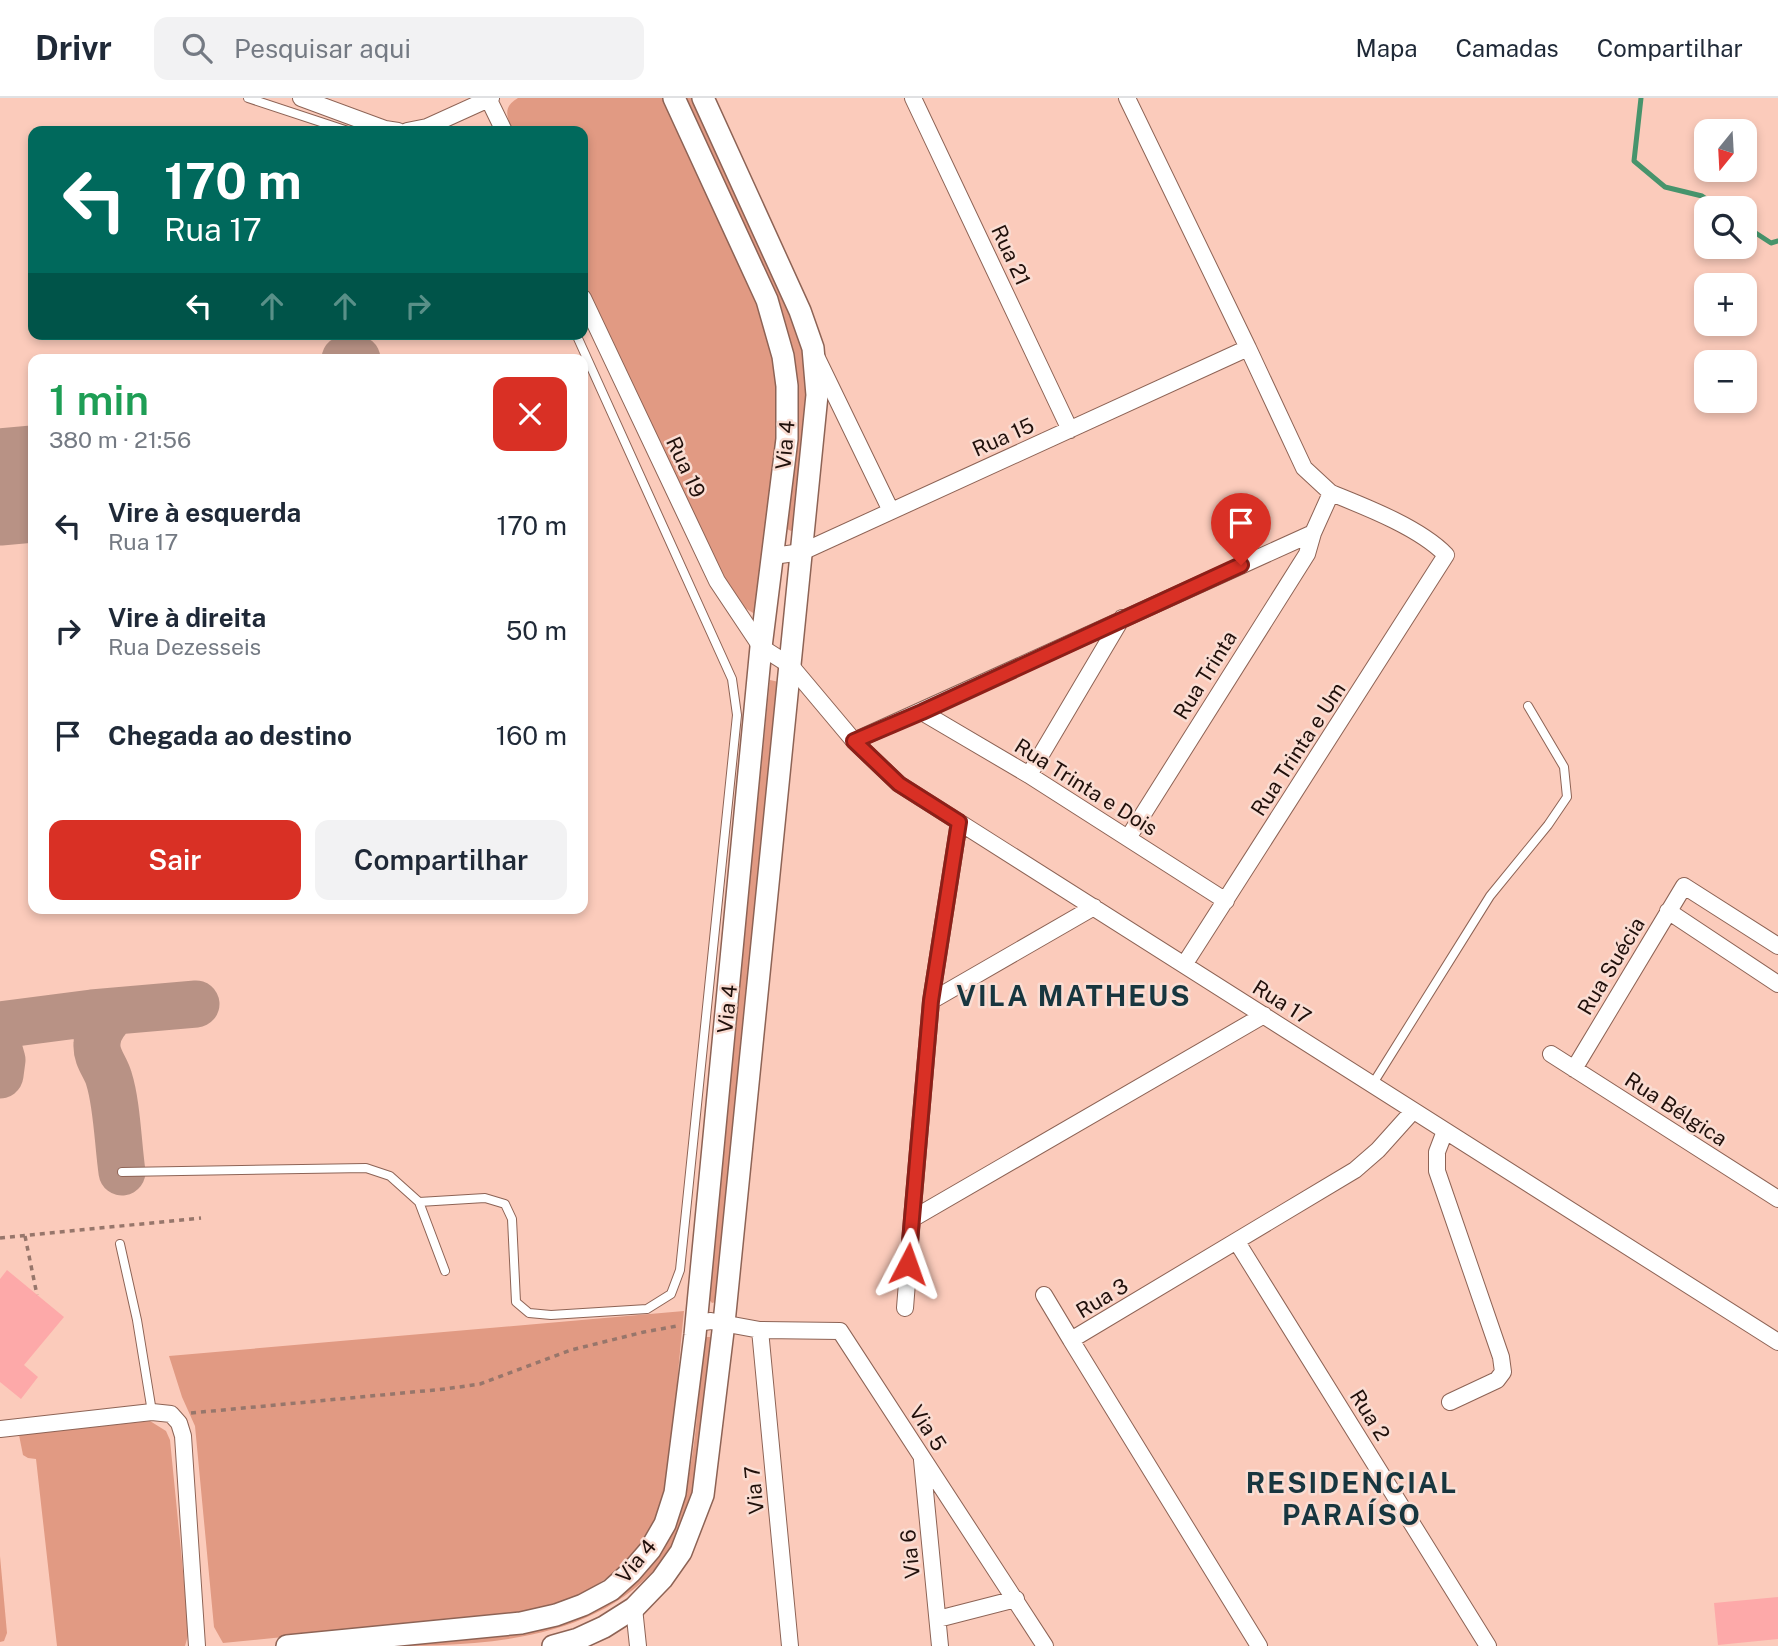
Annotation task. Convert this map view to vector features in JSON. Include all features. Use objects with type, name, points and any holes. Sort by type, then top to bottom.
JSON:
[{"type":"street","points":[[301,98],[377,126]]},
{"type":"street","points":[[429,126],[489,98],[502,126]]},
{"type":"street","name":"Via 4","points":[[287,1646],[521,1623],[583,1605],[611,1590],[650,1550],[665,1524],[675,1493],[696,1323],[761,647],[787,426],[787,386],[783,356],[767,300],[674,98]]},
{"type":"street","name":"Via 4","points":[[553,1646],[578,1639],[604,1627],[634,1608],[662,1579],[681,1552],[704,1495],[791,666],[817,395],[813,348],[800,311],[703,98]]},
{"type":"street","name":"Rua 21","points":[[913,98],[1070,430]]},
{"type":"street","points":[[854,741],[1313,533],[1331,493],[1304,468],[1127,98]]},
{"type":"street","name":"Rua 19","points":[[588,309],[717,581],[761,647]]},
{"type":"street","points":[[813,348],[891,511]]},
{"type":"street","name":"Rua 15","points":[[773,556],[802,552],[1248,348]]},
{"type":"street","name":"Rua Trinta e Um","points":[[1184,965],[1446,555],[1438,547],[1378,513],[1331,493]]},
{"type":"street","name":"Rua Trinta","points":[[1128,838],[1307,554],[1313,533]]},
{"type":"street","points":[[1029,775],[1122,618]]},
{"type":"street","name":"Rua 17","points":[[761,647],[791,666],[854,741],[899,784],[1778,1342]]},
{"type":"street","name":"Rua Trinta e Dois","points":[[922,712],[1029,775],[1226,901]]},
{"type":"street","points":[[905,1308],[931,1001],[959,822]]},
{"type":"street","name":"Rua Suécia","points":[[1574,1069],[1684,886],[1778,946]]},
{"type":"street","points":[[931,1001],[1094,906]]},
{"type":"street","points":[[1668,911],[1778,984]]},
{"type":"street","points":[[912,1219],[1264,1015]]},
{"type":"street","name":"Rua Bélgica","points":[[1551,1054],[1778,1199]]},
{"type":"street","name":"Rua 3","points":[[1259,1646],[1071,1340],[1355,1170],[1378,1150],[1413,1111]]},
{"type":"street","points":[[1445,1131],[1437,1152],[1437,1171],[1501,1357],[1503,1372],[1497,1380],[1450,1402]]},
{"type":"street","name":"Rua 2","points":[[1237,1242],[1488,1646]]},
{"type":"street","points":[[1044,1295],[1071,1340]]},
{"type":"street","name":"Via 5","points":[[696,1323],[711,1321],[760,1330],[840,1331],[1045,1646]]},
{"type":"street","name":"Via 7","points":[[760,1330],[790,1646]]},
{"type":"street","points":[[0,1429],[152,1412],[171,1414],[179,1423],[183,1436],[197,1646]]},
{"type":"street","name":"Via 6","points":[[922,1457],[940,1646]]},
{"type":"street","points":[[938,1619],[1016,1599]]},
{"type":"street","points":[[634,1608],[638,1646]]},
{"type":"lane","points":[[248,98],[333,126]]},
{"type":"lane","points":[[419,1202],[485,1198],[505,1204],[512,1219],[516,1302],[529,1313],[551,1315],[648,1309],[671,1294],[680,1270],[737,715],[732,679],[588,361]]},
{"type":"lane","points":[[1372,1084],[1490,896],[1548,825],[1567,797],[1564,767],[1528,706]]},
{"type":"lane","points":[[122,1171],[366,1168],[390,1175],[419,1202],[445,1271]]},
{"type":"lane","points":[[120,1244],[137,1320],[152,1412]]},
{"type":"path","points":[[0,1238],[201,1218]]},
{"type":"path","points":[[24,1236],[37,1295]]},
{"type":"path","points":[[171,1414],[480,1384],[571,1350],[643,1332],[696,1323]]},
{"type":"shaded area","points":[[518,98],[663,98],[763,316],[779,385],[780,420],[758,616],[745,608],[720,570],[588,291],[588,126],[511,126],[508,109]]},
{"type":"shaded area","points":[[682,98],[694,98],[784,294],[804,358],[807,404],[794,530],[791,531],[786,525],[797,410]]},
{"type":"shaded area","points":[[770,680],[779,682],[716,1302],[712,1303],[707,1297]]},
{"type":"shaded area","points":[[684,1311],[666,1491],[654,1523],[643,1542],[612,1574],[575,1597],[531,1612],[223,1643],[214,1627],[195,1426],[169,1356]]},
{"type":"shaded area","points":[[705,1337],[710,1337],[713,1341],[708,1401],[700,1460],[687,1519],[666,1556],[638,1586],[605,1608],[570,1624],[531,1635],[450,1645],[366,1646],[511,1632],[654,1561],[679,1511],[687,1483]]},
{"type":"shaded area","points":[[150,1421],[166,1431],[170,1440],[189,1632],[185,1646],[57,1646],[36,1459],[23,1455],[19,1435]]},
{"type":"shaded area","points":[[0,1556],[7,1633],[4,1641],[0,1642]]},
{"type":"building","points":[[7,1270],[64,1317],[24,1365],[38,1377],[21,1399],[0,1382],[0,1279]]},
{"type":"building","points":[[1778,1597],[1778,1639],[1718,1645],[1714,1603]]},
{"type":"waterway","points":[[1641,98],[1634,161],[1665,187],[1702,196]]},
{"type":"waterway","points":[[1757,234],[1771,243],[1778,241]]},
{"type":"taxiway","points":[[0,1025],[92,1013],[196,1004]]},
{"type":"taxiway","points":[[115,1011],[100,1030],[97,1049],[112,1089],[122,1172]]},
{"type":"taxiway","points":[[0,1053],[0,1075]]},
{"type":"runway","points":[[0,487],[28,484]]},
{"type":"district","name":"VILA MATHEUS","points":[[1074,995]]},
{"type":"district","name":"RESIDENCIAL PARAÍSO","points":[[1352,1498]]},
{"type":"route","points":[[908,1264],[931,1001],[959,822],[899,784],[854,741],[1241,565]]}]
